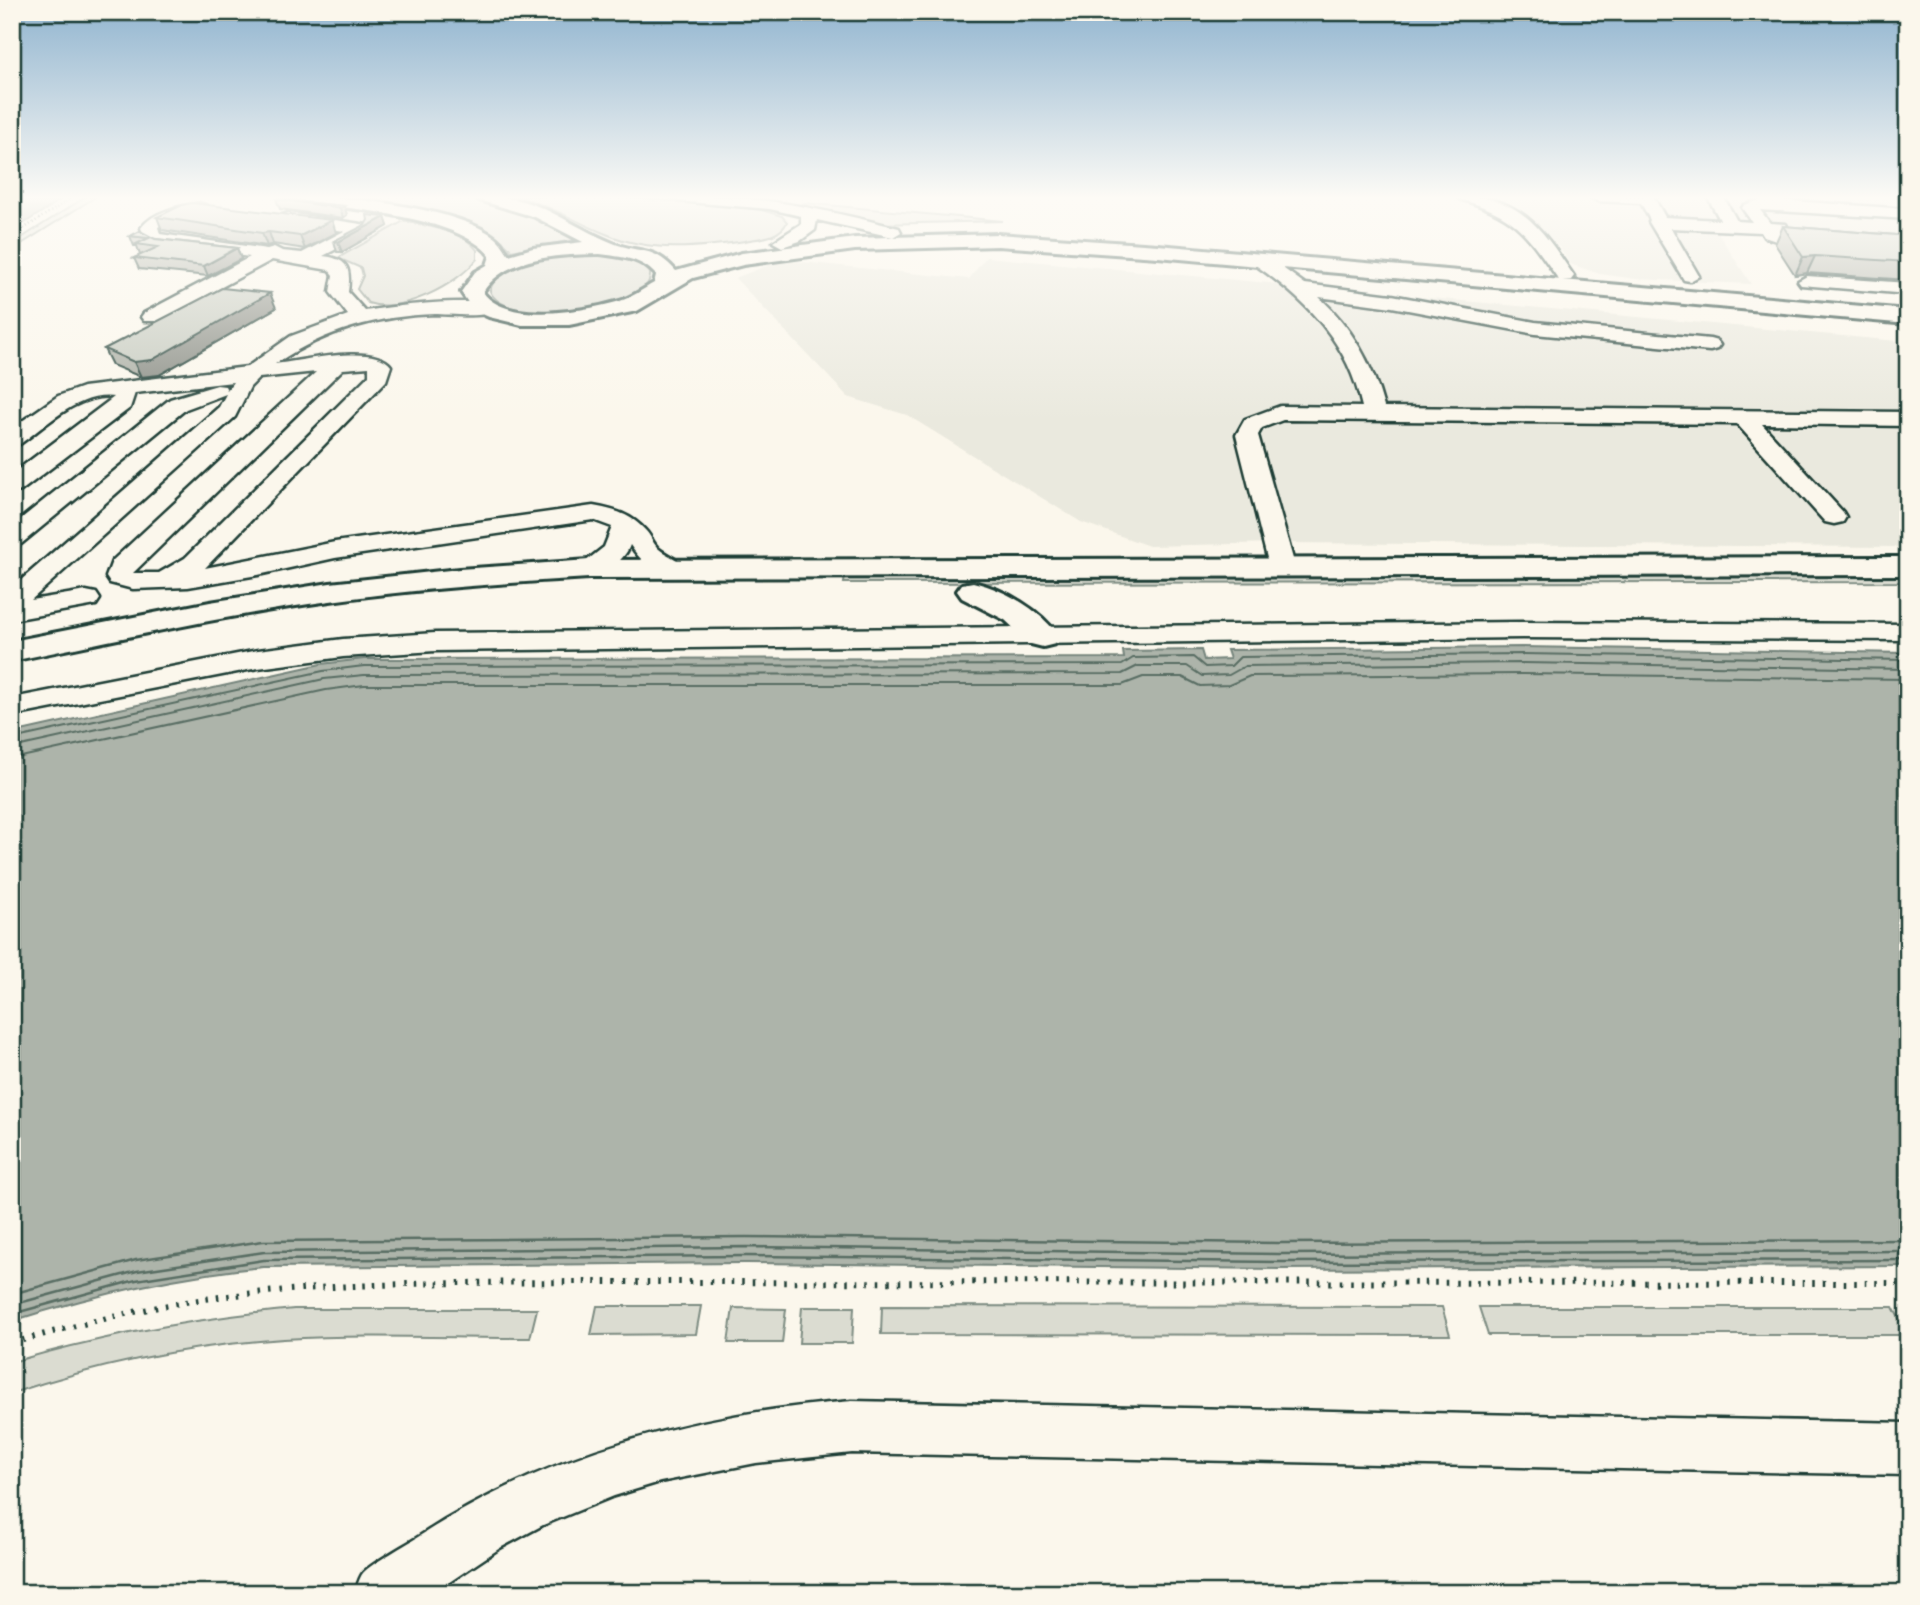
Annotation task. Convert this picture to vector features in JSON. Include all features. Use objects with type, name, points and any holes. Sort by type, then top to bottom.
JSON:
[{"type":"main road","points":[[491,271],[476,282],[474,297],[488,309],[537,319],[585,316],[641,302],[664,285],[696,271]]},
{"type":"main road","points":[[664,285],[667,279],[666,271]]},
{"type":"main road","points":[[1384,271],[1908,317]]},
{"type":"main road","points":[[1504,271],[1873,294],[1908,305]]},
{"type":"main road","points":[[12,651],[227,608],[331,592],[455,578],[589,569],[1908,566]]},
{"type":"main road","points":[[644,592],[713,582],[793,581],[811,575],[815,567]]},
{"type":"main road","points":[[973,591],[1016,613],[1043,637]]},
{"type":"main road","points":[[12,674],[183,640],[335,615],[506,598],[644,592],[1908,591]]},
{"type":"street","points":[[154,294],[150,326],[241,271]]},
{"type":"street","points":[[342,271],[344,277],[339,292],[360,316]]},
{"type":"street","points":[[1275,271],[1321,308],[1347,340],[1365,375],[1374,412]]},
{"type":"street","points":[[1560,271],[1564,276]]},
{"type":"street","points":[[1687,271],[1690,276]]},
{"type":"street","points":[[1858,271],[1873,294]]},
{"type":"street","points":[[1807,281],[1873,294],[1908,289]]},
{"type":"street","points":[[402,309],[476,282]]},
{"type":"street","points":[[1300,289],[1392,301],[1535,328],[1710,345]]},
{"type":"street","points":[[12,539],[178,404],[235,383],[300,338],[360,316],[402,309],[488,309]]},
{"type":"street","points":[[12,439],[65,401],[91,392],[114,388],[235,383],[369,360],[378,363],[382,370],[379,377],[186,570],[160,583]]},
{"type":"street","points":[[335,365],[118,572],[119,577],[130,583],[160,583],[294,560],[335,550]]},
{"type":"street","points":[[12,603],[227,412],[232,406],[235,383]]},
{"type":"street","points":[[12,486],[122,403],[126,395],[114,388]]},
{"type":"street","points":[[1282,566],[1247,435],[1249,429],[1260,419],[1280,413],[1908,419]]},
{"type":"street","points":[[1743,417],[1834,517]]},
{"type":"street","points":[[202,554],[221,560],[243,561],[584,513],[609,515],[637,536],[649,554],[672,568]]},
{"type":"street","points":[[589,569],[615,551],[625,525]]},
{"type":"street","points":[[12,612],[86,599]]},
{"type":"street","points":[[23,705],[247,661],[376,645],[435,642],[1522,630],[1908,632]]},
{"type":"street","points":[[383,1593],[482,1529],[547,1497],[610,1472],[673,1451],[794,1430],[852,1427],[1908,1449]]},
{"type":"path","points":[[12,1343],[91,1321],[167,1305],[243,1294],[401,1284],[1394,1281],[1908,1283]]},
{"type":"shaded area","points":[[362,271],[465,271],[427,295],[412,301],[381,305],[368,303],[357,289],[363,276]]},
{"type":"shaded area","points":[[506,271],[650,273],[645,287],[629,298],[605,306],[548,313],[522,310],[501,303],[490,291],[496,280]]},
{"type":"shaded area","points":[[754,271],[889,271],[969,279],[975,271],[1137,271],[1908,342],[1908,547],[1277,543],[1149,546],[1081,522],[907,415],[848,397],[735,278]]},
{"type":"shaded area","points":[[1591,271],[1743,271],[1751,284],[1636,279]]},
{"type":"shaded area","points":[[1908,575],[1908,582],[844,583],[845,576]]},
{"type":"shaded area","points":[[597,1306],[701,1306],[696,1334],[591,1335]]},
{"type":"shaded area","points":[[882,1306],[1442,1307],[1450,1335],[881,1334]]},
{"type":"shaded area","points":[[802,1307],[854,1307],[852,1343],[799,1343]]},
{"type":"shaded area","points":[[1479,1307],[1893,1307],[1908,1335],[1488,1335]]},
{"type":"shaded area","points":[[733,1308],[786,1309],[782,1343],[728,1343]]},
{"type":"shaded area","points":[[294,1309],[537,1309],[530,1338],[346,1337],[250,1342],[146,1357],[12,1393],[12,1362],[152,1329],[222,1317]]},
{"type":"water","points":[[1523,647],[1908,653],[1908,1266],[1279,1269],[746,1263],[264,1267],[136,1287],[12,1321],[12,733],[321,664],[364,659],[1124,658],[1123,651],[1201,650],[1204,660],[1230,659],[1227,650]]},
{"type":"building","points":[[222,288],[270,293],[152,360],[134,362],[104,349]]}]
